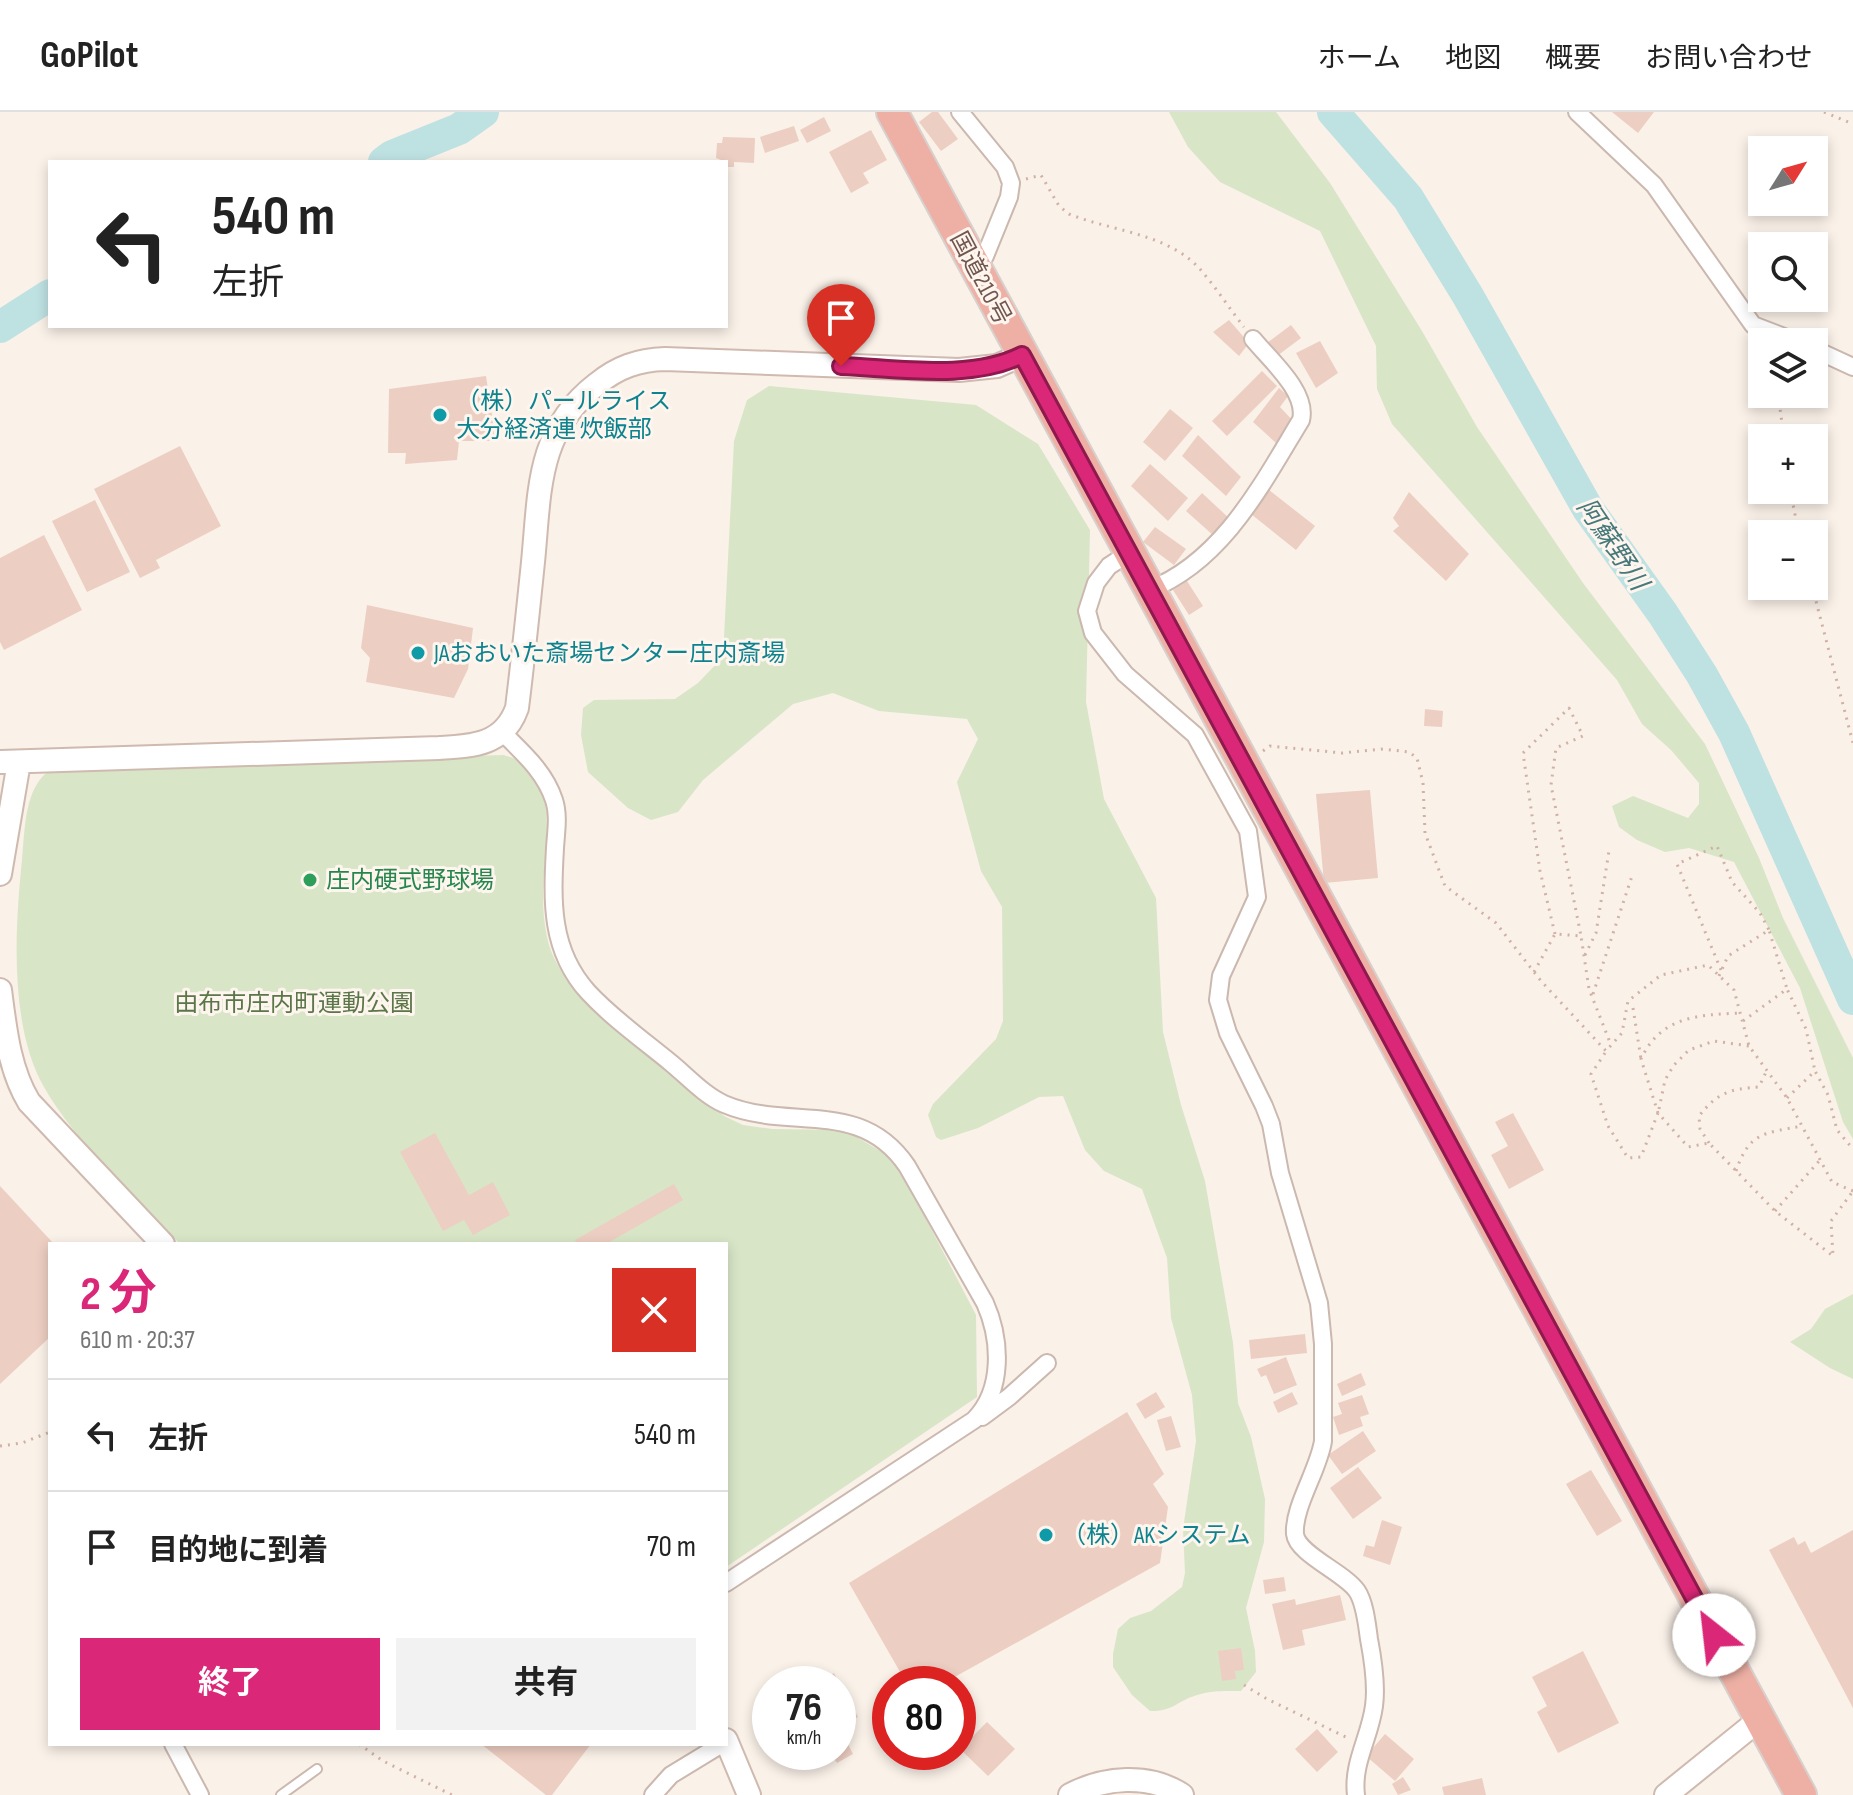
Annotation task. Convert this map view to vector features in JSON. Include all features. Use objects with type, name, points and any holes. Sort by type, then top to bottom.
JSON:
[{"type":"highway","name":"国道210号","points":[[892,112],[1801,1795]]},
{"type":"street","points":[[960,112],[1005,167],[1011,183],[1009,197],[985,256],[976,268]]},
{"type":"street","points":[[1577,112],[1654,185],[1753,325],[1761,328]]},
{"type":"street","points":[[1149,590],[1192,566],[1241,515],[1301,420],[1303,410],[1298,394],[1253,339]]},
{"type":"street","points":[[0,874],[10,762],[439,748],[481,744],[503,733],[517,708],[541,483],[549,446],[571,407],[611,373],[633,363],[665,359],[959,370],[997,366],[1022,355]]},
{"type":"street","points":[[1828,355],[1853,367]]},
{"type":"street","points":[[1129,553],[1109,566],[1096,583],[1087,611],[1093,633],[1125,674],[1195,735],[1248,831],[1257,897],[1221,976],[1218,1000],[1228,1033],[1271,1124],[1280,1173],[1319,1303],[1323,1332],[1323,1441],[1295,1535],[1301,1546],[1348,1582],[1360,1597],[1369,1639],[1375,1704],[1357,1765],[1356,1795]]},
{"type":"street","points":[[503,733],[536,766],[555,803],[552,902],[555,929],[570,969],[592,996],[719,1101],[752,1112],[859,1125],[891,1146],[907,1166],[985,1303],[993,1325],[997,1357],[994,1384],[984,1410],[967,1426]]},
{"type":"street","points":[[0,990],[14,1070],[29,1102],[161,1242]]},
{"type":"street","points":[[728,1582],[967,1426],[1009,1397],[1047,1363]]},
{"type":"street","points":[[1666,1795],[1760,1719]]},
{"type":"street","points":[[174,1746],[200,1795]]},
{"type":"street","points":[[653,1795],[671,1775],[719,1746]]},
{"type":"street","points":[[723,1746],[749,1795]]},
{"type":"street","points":[[1070,1795],[1098,1784],[1131,1780],[1161,1785],[1182,1795]]},
{"type":"lane","points":[[281,1795],[317,1769]]},
{"type":"path","points":[[1824,112],[1853,124]]},
{"type":"path","points":[[1011,183],[1041,175],[1059,206],[1069,214],[1160,242],[1183,255],[1198,267],[1253,339]]},
{"type":"path","points":[[1816,600],[1853,743]]},
{"type":"path","points":[[1534,972],[1555,934],[1540,871],[1523,753],[1569,708],[1583,736],[1556,748],[1551,785],[1592,996],[1611,1045]]},
{"type":"path","points":[[1243,763],[1270,746],[1342,753],[1383,749],[1409,752],[1417,758],[1423,783],[1425,833],[1445,886],[1496,923],[1534,972],[1606,1051]]},
{"type":"path","points":[[1721,970],[1677,864],[1717,846],[1732,882],[1760,913],[1769,930],[1787,989],[1806,1029],[1815,1071],[1828,1095],[1837,1130],[1853,1149]]},
{"type":"path","points":[[1584,956],[1596,933],[1609,851]]},
{"type":"path","points":[[1592,996],[1633,873]]},
{"type":"path","points":[[1719,976],[1728,956],[1769,930]]},
{"type":"path","points":[[1555,934],[1581,936]]},
{"type":"path","points":[[1749,1046],[1714,1041],[1689,1050],[1674,1065],[1665,1080],[1658,1113],[1641,1157],[1628,1158],[1608,1126],[1591,1074],[1622,1033],[1628,1001],[1661,975],[1708,965],[1734,990],[1749,1046],[1767,1070],[1787,1098],[1832,1182],[1853,1191],[1831,1221],[1833,1256],[1775,1211],[1709,1143],[1700,1129],[1699,1116],[1711,1101],[1732,1089],[1759,1087],[1767,1070]]},
{"type":"path","points":[[1743,1021],[1787,989]]},
{"type":"path","points":[[1633,1008],[1641,1059],[1658,1113],[1688,1147],[1709,1143]]},
{"type":"path","points":[[1641,1059],[1649,1042],[1682,1019],[1707,1014],[1740,1013]]},
{"type":"path","points":[[1787,1098],[1815,1071]]},
{"type":"path","points":[[1736,1171],[1743,1151],[1753,1140],[1802,1126]]},
{"type":"path","points":[[1775,1211],[1820,1160]]},
{"type":"path","points":[[0,1446],[22,1443],[48,1433]]},
{"type":"path","points":[[1244,1685],[1353,1741]]},
{"type":"path","points":[[362,1746],[383,1761],[452,1795]]},
{"type":"green space","points":[[1169,112],[1276,112],[1330,183],[1422,331],[1477,427],[1583,583],[1705,744],[1759,858],[1783,918],[1853,1058],[1853,1139],[1843,1122],[1800,988],[1734,862],[1689,848],[1665,852],[1637,840],[1619,827],[1612,806],[1633,796],[1688,818],[1699,804],[1699,783],[1671,750],[1642,724],[1617,680],[1392,424],[1377,389],[1376,346],[1320,231],[1220,182],[1188,147]]},
{"type":"green space","points":[[769,386],[976,405],[1038,444],[1090,530],[1086,702],[1104,799],[1156,898],[1163,1032],[1181,1105],[1205,1181],[1233,1343],[1238,1403],[1251,1437],[1265,1499],[1264,1542],[1246,1608],[1256,1672],[1241,1691],[1202,1693],[1169,1708],[1150,1711],[1132,1695],[1113,1667],[1118,1629],[1130,1618],[1151,1611],[1182,1587],[1185,1573],[1183,1529],[1196,1441],[1192,1395],[1171,1318],[1167,1258],[1142,1189],[1104,1171],[1085,1150],[1063,1096],[1039,1097],[978,1128],[941,1140],[936,1137],[928,1115],[933,1104],[996,1039],[1003,1021],[1002,907],[981,871],[957,782],[978,739],[967,719],[879,711],[833,693],[793,704],[703,780],[678,812],[651,820],[628,808],[588,772],[581,735],[583,708],[594,700],[675,699],[698,683],[723,657],[734,441],[747,400]]},
{"type":"green space","name":"由布市庄内町運動公園","points":[[503,755],[523,763],[535,776],[543,793],[547,834],[544,921],[549,946],[567,978],[584,1000],[724,1116],[743,1125],[772,1129],[845,1130],[887,1155],[901,1171],[976,1315],[977,1397],[728,1566],[728,1242],[178,1242],[72,1128],[44,1087],[25,1035],[17,976],[24,836],[27,810],[35,787],[50,770]]},
{"type":"green space","points":[[1853,1294],[1853,1379],[1790,1342],[1811,1329],[1825,1309]]},
{"type":"building","points":[[932,112],[938,112],[958,139],[941,151],[919,122]]},
{"type":"building","points":[[1612,112],[1654,112],[1638,133]]},
{"type":"building","points":[[824,117],[831,131],[807,143],[800,130]]},
{"type":"building","points":[[794,126],[799,141],[765,153],[760,137]]},
{"type":"building","points":[[871,130],[887,160],[863,173],[869,183],[851,193],[829,152]]},
{"type":"building","points":[[723,137],[755,138],[754,163],[734,162],[734,167],[728,167],[728,160],[716,158],[717,143],[722,143]]},
{"type":"building","points":[[1229,320],[1249,343],[1239,356],[1213,332]]},
{"type":"building","points":[[1291,325],[1301,338],[1273,359],[1263,346]]},
{"type":"building","points":[[1320,341],[1338,373],[1316,388],[1296,353]]},
{"type":"building","points":[[1262,371],[1277,386],[1227,436],[1212,421]]},
{"type":"building","name":"（株）パールライス 大分経済連 炊飯部","points":[[486,376],[496,441],[459,441],[457,460],[405,464],[406,453],[388,453],[389,389]]},
{"type":"building","points":[[1279,388],[1288,396],[1280,407],[1295,423],[1276,443],[1253,422]]},
{"type":"building","points":[[1170,409],[1193,428],[1165,461],[1143,442]]},
{"type":"building","points":[[1198,435],[1241,477],[1226,496],[1182,456]]},
{"type":"building","points":[[180,446],[221,526],[156,560],[160,568],[140,578],[94,489]]},
{"type":"building","points":[[1150,464],[1188,498],[1168,521],[1131,486]]},
{"type":"building","points":[[1269,490],[1315,526],[1296,550],[1251,514]]},
{"type":"building","points":[[1409,492],[1469,554],[1446,581],[1393,531],[1399,526],[1393,518]]},
{"type":"building","points":[[1202,493],[1230,519],[1214,536],[1186,511]]},
{"type":"building","points":[[95,500],[130,572],[87,592],[52,521]]},
{"type":"building","points":[[1155,527],[1186,549],[1174,565],[1143,542]]},
{"type":"building","points":[[44,535],[82,610],[4,650],[0,642],[0,558]]},
{"type":"building","points":[[1187,581],[1203,606],[1189,615],[1173,590]]},
{"type":"building","name":"JAおおいた斎場センター庄内斎場","points":[[367,605],[473,628],[468,669],[454,698],[366,682],[370,658],[361,648]]},
{"type":"building","points":[[1425,709],[1443,711],[1442,727],[1424,726]]},
{"type":"building","points":[[1370,790],[1378,878],[1324,883],[1316,794]]},
{"type":"building","points":[[1513,1113],[1544,1170],[1509,1189],[1491,1155],[1508,1146],[1495,1122]]},
{"type":"building","points":[[435,1133],[469,1195],[493,1182],[510,1215],[473,1235],[464,1220],[443,1231],[400,1152]]},
{"type":"building","points":[[674,1184],[683,1200],[610,1242],[575,1240]]},
{"type":"building","points":[[0,1186],[52,1242],[48,1242],[48,1339],[0,1384]]},
{"type":"building","points":[[1305,1334],[1307,1353],[1251,1359],[1249,1340]]},
{"type":"building","points":[[1286,1357],[1297,1385],[1274,1394],[1266,1375],[1261,1377],[1257,1369]]},
{"type":"building","points":[[1361,1373],[1366,1385],[1342,1396],[1337,1384]]},
{"type":"building","points":[[1156,1392],[1165,1407],[1145,1419],[1136,1404]]},
{"type":"building","points":[[1292,1392],[1298,1404],[1278,1413],[1273,1402]]},
{"type":"building","points":[[1362,1395],[1369,1414],[1360,1417],[1363,1426],[1339,1435],[1333,1417],[1342,1414],[1338,1403]]},
{"type":"building","name":"（株）AKシステム","points":[[1127,1412],[1164,1474],[1153,1484],[1168,1507],[1160,1563],[974,1666],[897,1666],[849,1583]]},
{"type":"building","points":[[1171,1416],[1181,1447],[1166,1451],[1157,1420]]},
{"type":"building","points":[[1363,1431],[1376,1451],[1342,1474],[1328,1455]]},
{"type":"building","points":[[1358,1467],[1382,1498],[1353,1519],[1330,1488]]},
{"type":"building","points":[[1591,1470],[1622,1521],[1597,1536],[1566,1484]]},
{"type":"building","points":[[1382,1520],[1402,1527],[1390,1565],[1363,1556],[1366,1545],[1374,1547]]},
{"type":"building","points":[[1853,1530],[1853,1708],[1769,1550],[1794,1537],[1798,1545],[1805,1541],[1811,1553]]},
{"type":"building","points":[[1284,1577],[1286,1591],[1265,1594],[1263,1580]]},
{"type":"building","points":[[1340,1595],[1346,1620],[1302,1630],[1305,1645],[1283,1650],[1272,1604],[1295,1599],[1296,1605]]},
{"type":"building","points":[[1241,1648],[1244,1670],[1235,1671],[1236,1679],[1222,1681],[1218,1651]]},
{"type":"building","points":[[1583,1651],[1619,1723],[1558,1753],[1537,1712],[1547,1706],[1532,1677]]},
{"type":"building","points":[[987,1722],[1015,1749],[988,1776],[976,1764],[976,1733]]},
{"type":"building","points":[[1317,1729],[1338,1752],[1317,1772],[1295,1749]]},
{"type":"building","points":[[1385,1734],[1414,1759],[1395,1781],[1366,1756]]},
{"type":"building","points":[[484,1746],[589,1746],[552,1795],[546,1795]]},
{"type":"building","points":[[1403,1777],[1411,1790],[1398,1795],[1392,1784]]},
{"type":"building","points":[[1482,1778],[1486,1795],[1444,1795],[1442,1787]]},
{"type":"waterway","name":"阿蘇野川","points":[[387,160],[459,129],[483,112]]},
{"type":"waterway","name":"阿蘇野川","points":[[1333,112],[1408,198],[1468,296],[1588,509],[1702,675],[1734,733],[1853,999]]},
{"type":"waterway","name":"阿蘇野川","points":[[0,327],[48,296]]},
{"type":"place","name":"（株）パールライス 大分経済連 炊飯部","points":[[440,415]]},
{"type":"place","name":"JAおおいた斎場センター庄内斎場","points":[[418,653]]},
{"type":"place","name":"庄内硬式野球場","points":[[310,880]]},
{"type":"place","name":"（株）AKシステム","points":[[1046,1535]]},
{"type":"route","points":[[841,366],[959,370],[997,366],[1022,355],[1714,1635]]}]
